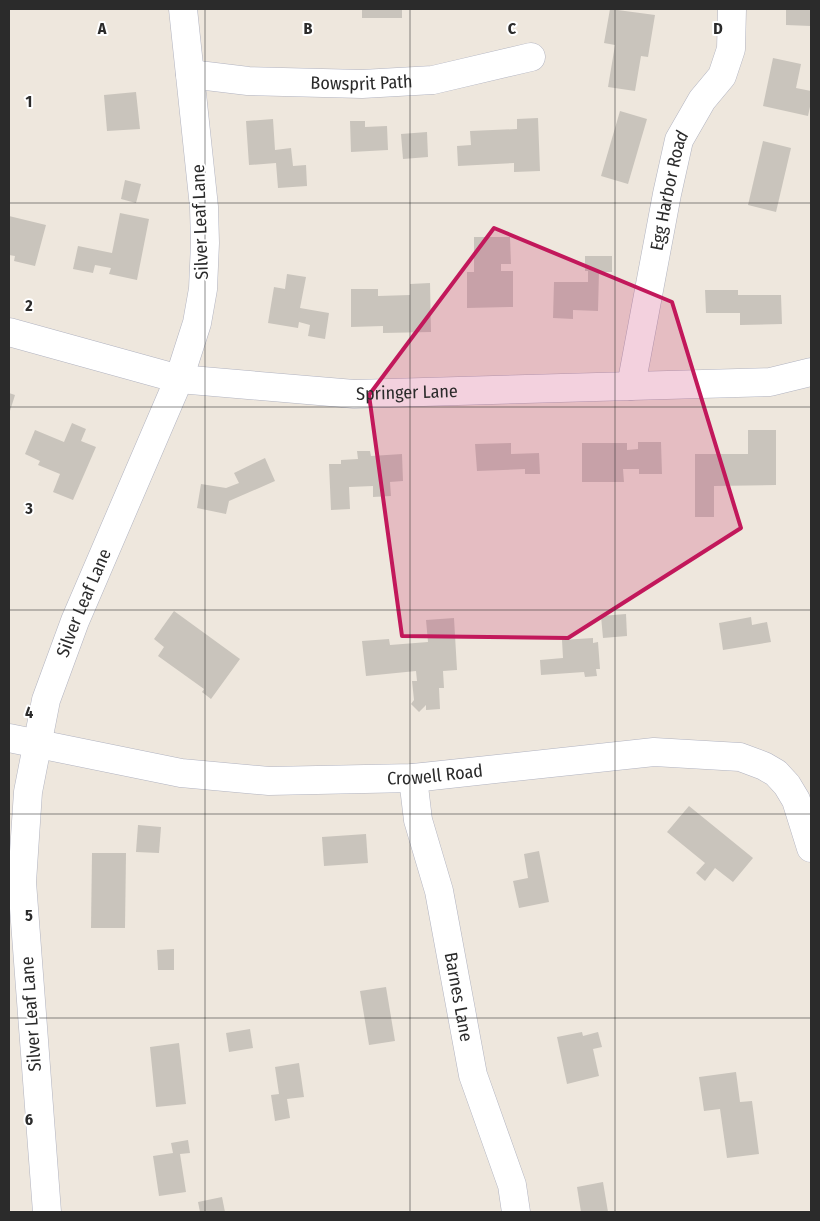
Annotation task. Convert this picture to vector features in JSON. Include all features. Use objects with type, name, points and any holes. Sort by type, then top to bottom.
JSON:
[{"type":"street","name":"Silver Leaf Lane","points":[[47,1212],[15,881],[28,792],[46,700],[75,621],[179,380],[197,323],[202,289],[205,243],[204,207],[183,9]]},
{"type":"street","name":"Egg Harbor Road","points":[[631,386],[666,194],[679,140],[702,100],[722,76],[731,49],[732,9]]},
{"type":"street","name":"Bowsprit Path","points":[[190,74],[248,81],[362,84],[433,80],[531,57]]},
{"type":"street","name":"Springer Lane","points":[[9,332],[179,380],[354,394],[770,382],[811,372]]},
{"type":"street","name":"Crowell Road","points":[[9,738],[180,773],[269,781],[413,778],[654,752],[740,757],[764,766],[776,773],[787,786],[796,800],[811,848]]},
{"type":"street","name":"Barnes Lane","points":[[413,778],[418,820],[439,891],[473,1076],[512,1185],[516,1212]]},
{"type":"highlighted area","points":[[494,228],[672,302],[741,528],[568,638],[402,636],[369,395]]},
{"type":"building","points":[[362,9],[402,9],[402,18],[362,18]]},
{"type":"building","points":[[610,9],[655,15],[648,57],[641,56],[635,91],[608,87],[615,45],[604,43]]},
{"type":"building","points":[[786,9],[811,9],[811,26],[786,25]]},
{"type":"building","points":[[773,58],[801,64],[796,88],[811,91],[808,116],[763,106]]},
{"type":"building","points":[[136,92],[140,129],[107,131],[104,95]]},
{"type":"building","points":[[620,111],[647,119],[628,184],[601,176]]},
{"type":"building","points":[[538,118],[540,171],[514,172],[514,163],[458,166],[457,146],[471,145],[470,131],[517,129],[517,119]]},
{"type":"building","points":[[273,119],[275,150],[291,148],[293,166],[306,165],[307,186],[278,188],[276,163],[249,165],[246,121]]},
{"type":"building","points":[[350,121],[365,121],[365,127],[387,126],[388,150],[351,152]]},
{"type":"building","points":[[427,132],[428,157],[403,159],[401,134]]},
{"type":"building","points":[[763,141],[791,148],[776,212],[748,205]]},
{"type":"building","points":[[125,180],[141,184],[136,203],[121,199]]},
{"type":"building","points":[[120,213],[149,219],[137,280],[109,274],[111,268],[95,265],[93,273],[73,269],[78,246],[112,253]]},
{"type":"building","points":[[9,216],[46,225],[35,266],[14,261],[15,256],[9,255]]},
{"type":"building","points":[[474,237],[510,237],[511,264],[501,264],[501,271],[513,271],[513,307],[467,308],[467,272],[474,272]]},
{"type":"building","points":[[585,256],[612,256],[612,272],[599,272],[598,311],[573,310],[573,319],[553,318],[554,282],[588,282],[588,271],[585,271]]},
{"type":"building","points":[[287,274],[306,277],[300,308],[329,313],[325,339],[308,336],[310,325],[299,322],[298,328],[268,323],[274,287],[285,289]]},
{"type":"building","points":[[430,283],[431,332],[383,333],[383,326],[351,327],[351,289],[378,289],[378,296],[410,295],[410,284]]},
{"type":"building","points":[[705,290],[738,290],[738,295],[781,295],[782,324],[740,325],[740,313],[706,313]]},
{"type":"building","points":[[9,393],[15,395],[9,414]]},
{"type":"building","points":[[72,423],[86,429],[81,441],[96,447],[73,500],[53,492],[60,474],[38,465],[40,461],[25,454],[35,430],[64,442]]},
{"type":"building","points":[[748,430],[776,430],[776,485],[714,486],[714,517],[695,517],[695,454],[748,454]]},
{"type":"building","points":[[638,442],[661,442],[662,474],[639,474],[639,469],[623,469],[624,482],[582,482],[582,443],[627,443],[627,450],[638,449]]},
{"type":"building","points":[[511,443],[511,454],[539,453],[540,474],[525,474],[525,469],[477,471],[475,444]]},
{"type":"building","points":[[357,451],[370,451],[371,456],[402,454],[403,481],[390,482],[391,496],[373,497],[373,486],[349,487],[350,509],[331,510],[329,464],[341,464],[341,460],[358,459]]},
{"type":"building","points":[[265,458],[275,481],[229,501],[226,514],[197,508],[201,484],[226,488],[239,483],[234,473]]},
{"type":"building","points":[[174,611],[240,659],[211,699],[202,692],[204,689],[158,656],[164,647],[154,639]]},
{"type":"building","points":[[626,614],[627,636],[603,638],[601,616]]},
{"type":"building","points":[[751,617],[752,625],[767,622],[771,642],[723,650],[719,623]]},
{"type":"building","points":[[454,618],[457,670],[443,671],[444,688],[439,688],[440,709],[426,710],[426,705],[419,712],[411,704],[414,700],[412,681],[417,681],[416,671],[366,676],[362,641],[389,639],[390,645],[428,642],[426,620]]},
{"type":"building","points":[[593,638],[593,643],[598,642],[600,669],[596,669],[597,676],[585,677],[584,672],[541,675],[540,660],[563,658],[562,640]]},
{"type":"building","points":[[689,806],[753,858],[733,882],[715,868],[705,881],[696,873],[705,863],[667,832]]},
{"type":"building","points":[[138,825],[161,827],[159,853],[136,852]]},
{"type":"building","points":[[366,834],[368,863],[324,866],[322,837]]},
{"type":"building","points":[[539,851],[549,902],[519,908],[513,881],[528,878],[524,854]]},
{"type":"building","points":[[92,853],[126,853],[125,928],[91,928]]},
{"type":"building","points":[[174,949],[174,970],[158,970],[157,950]]},
{"type":"building","points":[[386,987],[395,1041],[369,1045],[360,991]]},
{"type":"building","points":[[250,1029],[253,1048],[229,1052],[226,1033]]},
{"type":"building","points":[[582,1032],[583,1036],[598,1032],[602,1047],[593,1049],[599,1076],[567,1084],[557,1037]]},
{"type":"building","points":[[179,1043],[186,1104],[156,1107],[150,1047]]},
{"type":"building","points":[[299,1063],[304,1097],[287,1099],[290,1118],[275,1121],[271,1095],[279,1094],[275,1067]]},
{"type":"building","points":[[736,1072],[740,1102],[752,1101],[759,1154],[727,1158],[720,1109],[704,1111],[699,1077]]},
{"type":"building","points":[[188,1140],[190,1153],[180,1154],[186,1192],[159,1196],[153,1156],[173,1153],[171,1143]]},
{"type":"building","points":[[603,1182],[608,1212],[581,1212],[577,1187]]},
{"type":"building","points":[[222,1197],[225,1212],[200,1212],[198,1202]]}]
